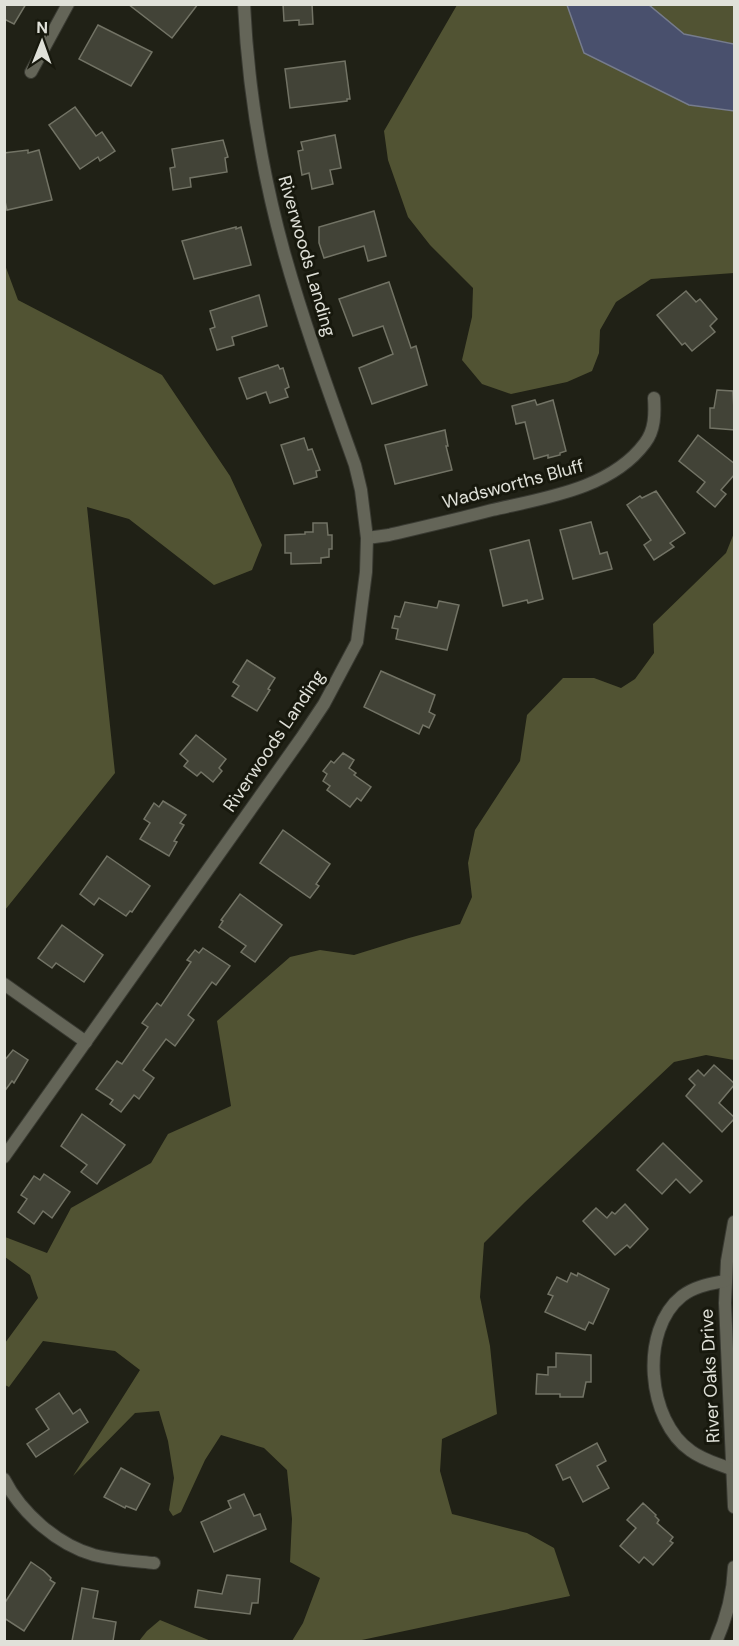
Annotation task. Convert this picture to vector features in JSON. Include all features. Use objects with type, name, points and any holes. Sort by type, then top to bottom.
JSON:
[{"type":"street","points":[[31,72],[68,4]]},
{"type":"street","name":"Riverwoods Landing","points":[[4,1156],[324,704],[357,642],[366,573],[367,538],[361,490],[355,465],[304,318],[274,214],[255,114],[247,56],[244,4]]},
{"type":"street","name":"Wadsworths Bluff","points":[[367,538],[562,493],[595,481],[625,463],[647,441],[655,415],[654,398]]},
{"type":"street","points":[[4,984],[86,1042]]},
{"type":"street","name":"River Oaks Drive","points":[[735,1222],[725,1281],[735,1507]]},
{"type":"street","name":"River Oaks Drive","points":[[725,1281],[693,1289],[672,1306],[657,1340],[653,1356],[653,1372],[660,1409],[676,1438],[690,1451],[733,1470]]},
{"type":"street","points":[[4,1479],[29,1513],[41,1525],[69,1544],[92,1555],[154,1563]]},
{"type":"street","points":[[716,1641],[725,1622],[734,1585],[735,1567]]},
{"type":"green space","points":[[457,5],[567,5],[584,53],[689,105],[734,111],[734,273],[651,279],[616,302],[600,330],[599,353],[592,371],[567,382],[511,394],[482,384],[462,360],[472,317],[473,288],[430,245],[408,217],[388,160],[384,131]]},
{"type":"green space","points":[[649,5],[734,5],[734,44],[684,34]]},
{"type":"green space","points":[[5,265],[18,300],[162,375],[230,476],[262,545],[252,570],[214,585],[129,519],[87,507],[115,773],[5,910]]},
{"type":"green space","points":[[734,533],[734,1060],[706,1055],[674,1062],[484,1243],[480,1297],[490,1346],[497,1414],[442,1439],[440,1471],[452,1514],[527,1533],[554,1548],[570,1596],[357,1641],[292,1641],[303,1623],[320,1578],[290,1562],[292,1519],[287,1470],[264,1448],[221,1435],[205,1460],[181,1512],[173,1516],[169,1510],[174,1478],[168,1441],[159,1411],[135,1413],[73,1476],[140,1370],[115,1351],[43,1341],[9,1387],[5,1385],[5,1343],[38,1298],[30,1275],[5,1257],[5,1237],[47,1253],[71,1208],[151,1163],[168,1134],[231,1106],[217,1021],[290,957],[320,950],[354,955],[460,924],[472,897],[468,863],[475,830],[520,761],[527,715],[563,678],[594,678],[621,688],[635,679],[654,653],[653,624],[726,553]]},
{"type":"green space","points":[[160,1620],[211,1641],[139,1641]]},
{"type":"water","points":[[567,5],[649,5],[684,34],[734,44],[734,111],[689,105],[584,53]]},
{"type":"building","points":[[4,4],[26,4],[14,24],[4,19]]},
{"type":"building","points":[[128,4],[198,4],[172,38]]},
{"type":"building","points":[[283,4],[312,4],[313,24],[299,25],[299,20],[284,21]]},
{"type":"building","points":[[98,25],[152,52],[131,86],[79,59]]},
{"type":"building","points":[[345,61],[350,99],[290,108],[285,69]]},
{"type":"building","points":[[75,107],[96,136],[102,132],[115,151],[100,161],[98,157],[80,169],[49,125]]},
{"type":"building","points":[[335,135],[341,168],[330,170],[333,184],[312,189],[309,173],[302,175],[298,151],[303,150],[301,142]]},
{"type":"building","points":[[223,140],[228,157],[225,158],[227,172],[190,178],[191,187],[173,190],[170,168],[175,167],[172,149]]},
{"type":"building","points":[[28,150],[28,153],[39,150],[52,200],[7,210],[4,197],[4,153]]},
{"type":"building","points":[[374,211],[386,256],[368,261],[364,246],[324,258],[319,243],[319,227]]},
{"type":"building","points":[[236,227],[236,229],[241,227],[251,265],[194,279],[182,241]]},
{"type":"building","points":[[389,282],[411,348],[416,346],[427,385],[372,404],[359,368],[393,354],[383,326],[353,336],[339,299]]},
{"type":"building","points":[[686,291],[696,302],[700,299],[717,319],[710,326],[715,332],[692,351],[685,343],[682,345],[657,315]]},
{"type":"building","points":[[259,295],[267,326],[232,337],[234,345],[217,350],[210,329],[215,327],[210,311]]},
{"type":"building","points":[[278,365],[280,369],[283,368],[289,387],[285,389],[288,397],[270,403],[266,392],[247,399],[239,378]]},
{"type":"building","points":[[717,390],[733,391],[735,430],[710,428],[710,408],[714,408]]},
{"type":"building","points":[[535,400],[537,405],[553,400],[566,451],[560,455],[548,458],[548,455],[534,459],[525,422],[516,424],[512,406]]},
{"type":"building","points":[[445,430],[452,470],[395,484],[385,445]]},
{"type":"building","points":[[698,435],[735,464],[735,474],[721,490],[726,494],[715,507],[697,492],[705,482],[679,461]]},
{"type":"building","points":[[304,438],[308,450],[312,449],[320,470],[316,471],[317,477],[294,484],[281,445]]},
{"type":"building","points":[[656,491],[685,533],[670,543],[674,547],[654,560],[644,545],[651,540],[627,505],[640,496],[642,498]]},
{"type":"building","points":[[591,522],[600,554],[607,552],[612,569],[573,579],[560,530]]},
{"type":"building","points":[[313,523],[327,523],[328,535],[332,535],[332,549],[329,549],[329,557],[321,558],[321,563],[291,564],[291,553],[285,553],[285,535],[313,532]]},
{"type":"building","points":[[529,540],[543,599],[503,606],[490,550]]},
{"type":"building","points":[[439,601],[459,605],[447,650],[396,639],[398,629],[392,628],[395,616],[400,617],[405,602],[437,608]]},
{"type":"building","points":[[247,660],[275,678],[257,711],[232,696],[239,686],[233,682]]},
{"type":"building","points":[[381,671],[435,695],[429,712],[435,715],[429,728],[423,725],[419,734],[364,707]]},
{"type":"building","points":[[196,735],[226,759],[219,768],[222,771],[213,782],[201,772],[197,776],[184,766],[188,761],[180,754]]},
{"type":"building","points":[[343,753],[354,760],[349,768],[356,773],[354,775],[371,787],[361,801],[357,798],[350,807],[327,790],[330,786],[323,781],[327,774],[323,771],[331,761],[334,763]]},
{"type":"building","points":[[163,801],[186,815],[180,823],[184,825],[174,841],[177,842],[169,856],[140,839],[150,823],[144,819],[154,803],[159,807]]},
{"type":"building","points":[[283,830],[330,864],[316,884],[319,886],[310,898],[260,863]]},
{"type":"building","points":[[107,856],[150,886],[132,912],[130,911],[126,916],[99,898],[94,905],[80,894]]},
{"type":"building","points":[[240,894],[282,925],[255,962],[241,952],[246,946],[219,927],[223,921],[221,920]]},
{"type":"building","points":[[62,925],[103,955],[84,982],[56,963],[52,968],[38,958]]},
{"type":"building","points":[[203,948],[230,966],[216,985],[212,982],[188,1015],[194,1020],[175,1046],[166,1039],[143,1070],[154,1078],[139,1099],[134,1095],[121,1112],[110,1104],[113,1100],[96,1089],[117,1061],[122,1064],[148,1027],[142,1023],[157,1003],[161,1006],[191,962],[187,960],[195,950],[199,953]]},
{"type":"building","points":[[13,1050],[28,1060],[14,1083],[12,1081],[4,1092],[4,1061]]},
{"type":"building","points":[[714,1065],[735,1084],[719,1103],[735,1118],[722,1132],[686,1096],[695,1085],[689,1079],[698,1070],[704,1076]]},
{"type":"building","points":[[82,1114],[125,1145],[97,1184],[81,1172],[87,1165],[61,1146]]},
{"type":"building","points":[[663,1143],[702,1181],[690,1193],[676,1179],[662,1194],[637,1170]]},
{"type":"building","points":[[44,1174],[70,1192],[52,1218],[43,1211],[34,1224],[18,1212],[27,1199],[21,1195],[34,1176],[40,1180]]},
{"type":"building","points":[[625,1204],[648,1229],[630,1248],[627,1245],[615,1255],[583,1221],[596,1208],[607,1218]]},
{"type":"building","points":[[571,1273],[577,1276],[578,1273],[609,1289],[593,1324],[589,1322],[585,1330],[545,1312],[553,1296],[548,1294],[557,1277],[567,1282]]},
{"type":"building","points":[[556,1353],[591,1355],[591,1382],[586,1382],[583,1397],[536,1394],[537,1374],[548,1375],[548,1367],[556,1367]]},
{"type":"building","points":[[59,1393],[73,1414],[80,1409],[88,1422],[36,1457],[27,1444],[49,1429],[36,1409]]},
{"type":"building","points":[[597,1443],[606,1461],[597,1466],[609,1488],[583,1502],[570,1477],[563,1480],[556,1465]]},
{"type":"building","points":[[121,1468],[150,1484],[136,1510],[126,1506],[125,1508],[104,1497]]},
{"type":"building","points":[[244,1494],[254,1516],[260,1514],[266,1529],[214,1552],[201,1522],[231,1508],[228,1501]]},
{"type":"building","points":[[643,1503],[656,1515],[659,1520],[657,1523],[673,1537],[670,1541],[673,1543],[653,1565],[644,1557],[639,1563],[620,1546],[636,1528],[627,1520]]},
{"type":"building","points":[[31,1562],[55,1583],[24,1631],[4,1618],[4,1604]]},
{"type":"building","points":[[227,1575],[260,1579],[258,1603],[252,1603],[250,1614],[195,1607],[198,1590],[222,1594]]},
{"type":"building","points":[[82,1588],[98,1591],[93,1618],[116,1622],[113,1641],[72,1641]]}]
